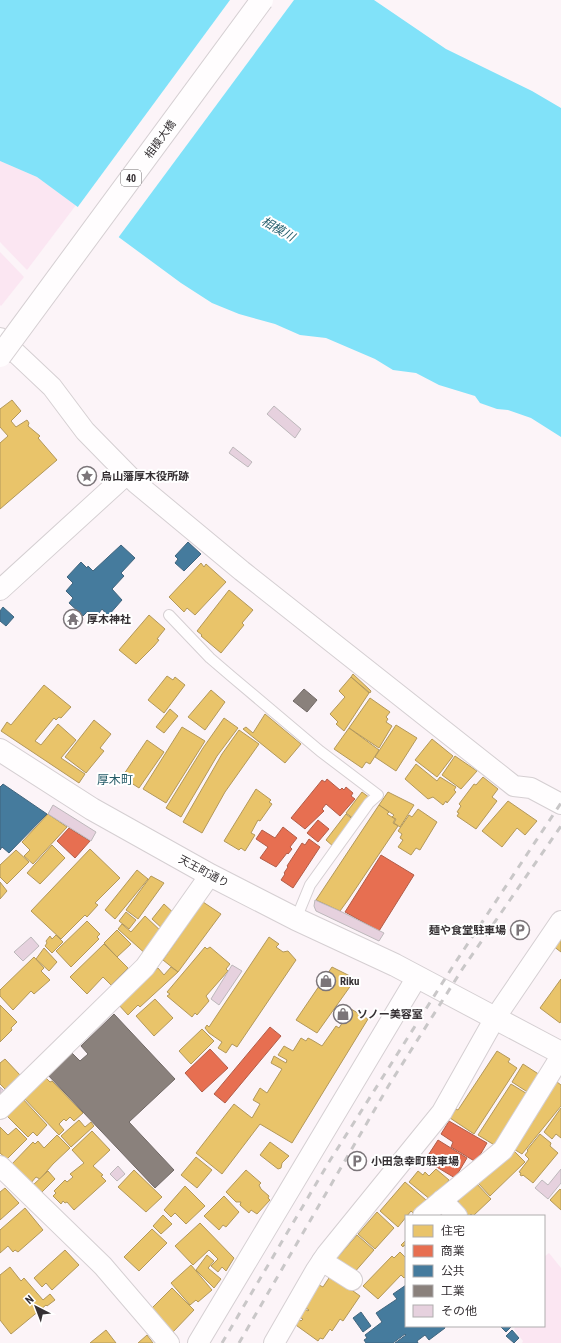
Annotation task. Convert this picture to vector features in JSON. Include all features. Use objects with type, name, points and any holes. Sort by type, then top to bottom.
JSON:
[{"type":"main road","name":"相模大橋","points":[[0,356],[262,0]]},
{"type":"main road","name":"天王町通り","points":[[0,750],[92,809],[210,875],[296,919],[417,976],[561,1055]]},
{"type":"street","points":[[0,338],[52,387],[85,431],[126,475],[253,580],[514,786],[531,788],[561,804]]},
{"type":"street","points":[[0,590],[126,475]]},
{"type":"street","points":[[0,1109],[145,967],[210,875]]},
{"type":"street","points":[[274,1343],[322,1260],[442,1112],[496,1018],[561,921]]},
{"type":"street","points":[[198,1343],[417,976]]},
{"type":"street","points":[[424,1215],[503,1150],[561,1055]]},
{"type":"street","points":[[0,1166],[103,1266],[169,1343]]},
{"type":"street","points":[[442,1200],[456,1215]]},
{"type":"street","points":[[322,1260],[352,1280]]},
{"type":"lane","points":[[169,615],[210,658],[226,672],[320,751],[378,795],[369,803],[310,885],[296,919]]},
{"type":"shaded area","points":[[0,161],[37,177],[76,205],[27,270],[0,242]]},
{"type":"shaded area","points":[[0,252],[24,277],[1,306],[0,305]]},
{"type":"shaded area","points":[[549,1253],[561,1268],[561,1343],[522,1343],[523,1341],[514,1329],[515,1327],[545,1327],[545,1256]]},
{"type":"water","name":"相模川","points":[[0,0],[374,0],[446,49],[532,91],[561,108],[561,437],[531,418],[480,403],[475,396],[439,385],[416,373],[393,370],[375,359],[326,338],[300,335],[275,324],[239,314],[212,303],[181,283],[37,177],[0,161]]},
{"type":"pier","points":[[230,0],[294,0],[118,238],[77,208]]},
{"type":"building: 住宅","points":[[12,400],[21,411],[11,421],[16,427],[27,420],[29,423],[28,426],[40,436],[38,438],[57,460],[0,509],[0,443],[8,436],[0,427],[0,409]]},
{"type":"building: 住宅","points":[[201,563],[204,567],[206,564],[226,582],[195,615],[187,608],[184,612],[169,597]]},
{"type":"building: 住宅","points":[[229,590],[253,610],[242,623],[244,625],[221,653],[197,631]]},
{"type":"building: 住宅","points":[[149,615],[165,629],[157,639],[159,640],[136,664],[119,650]]},
{"type":"building: 住宅","points":[[353,674],[371,691],[370,693],[351,677]]},
{"type":"building: 住宅","points":[[167,676],[173,680],[175,677],[185,685],[164,713],[148,700]]},
{"type":"building: 住宅","points":[[351,677],[369,693],[344,731],[336,724],[338,722],[330,714],[345,697],[339,691]]},
{"type":"building: 住宅","points":[[44,685],[71,707],[61,718],[59,717],[56,720],[54,718],[35,741],[41,745],[58,724],[76,740],[61,758],[85,774],[79,783],[1,731],[7,722],[11,725]]},
{"type":"building: 住宅","points":[[211,690],[225,702],[205,730],[188,717]]},
{"type":"building: 住宅","points":[[370,698],[390,712],[386,717],[388,719],[386,722],[392,726],[379,748],[349,728]]},
{"type":"building: 住宅","points":[[170,709],[178,716],[164,733],[156,727]]},
{"type":"building: 住宅","points":[[265,714],[301,744],[285,763],[243,729],[246,727],[253,733]]},
{"type":"building: 住宅","points":[[224,718],[238,728],[217,756],[181,817],[166,808],[203,748]]},
{"type":"building: 住宅","points":[[94,720],[111,734],[100,748],[104,751],[86,773],[65,757]]},
{"type":"building: 住宅","points":[[396,725],[417,738],[396,771],[375,757]]},
{"type":"building: 住宅","points":[[182,727],[205,741],[166,803],[143,789]]},
{"type":"building: 住宅","points":[[349,728],[379,750],[370,764],[366,762],[362,768],[334,749]]},
{"type":"building: 住宅","points":[[239,730],[259,744],[225,792],[202,833],[183,822],[222,754]]},
{"type":"building: 住宅","points":[[432,739],[453,756],[437,777],[415,760]]},
{"type":"building: 住宅","points":[[147,740],[164,752],[139,788],[122,777]]},
{"type":"building: 住宅","points":[[455,756],[477,771],[461,789],[442,775]]},
{"type":"building: 住宅","points":[[416,764],[437,781],[440,777],[456,787],[454,790],[456,792],[447,803],[446,801],[443,805],[433,797],[428,799],[405,779]]},
{"type":"building: 住宅","points":[[483,777],[498,789],[492,797],[497,801],[476,829],[457,816],[459,813],[457,812],[461,806],[459,804],[474,784],[476,785]]},
{"type":"building: 住宅","points":[[256,789],[271,800],[269,802],[272,804],[260,821],[258,820],[251,833],[255,835],[245,851],[241,848],[239,850],[224,841]]},
{"type":"building: 住宅","points":[[362,792],[370,798],[354,819],[346,813]]},
{"type":"building: 住宅","points":[[388,792],[414,805],[400,827],[394,823],[396,819],[392,817],[394,815],[379,805]]},
{"type":"building: 住宅","points":[[508,801],[537,821],[525,835],[517,828],[502,847],[482,831]]},
{"type":"building: 住宅","points":[[379,805],[389,812],[387,814],[395,819],[393,823],[398,826],[340,911],[316,900]]},
{"type":"building: 住宅","points":[[418,809],[437,822],[420,850],[416,848],[411,855],[398,847],[403,840],[400,838],[402,834],[398,831],[409,815],[412,817]]},
{"type":"building: 住宅","points":[[48,814],[67,827],[33,864],[24,856],[30,850],[22,842]]},
{"type":"building: 住宅","points":[[346,814],[355,821],[334,847],[326,840]]},
{"type":"building: 住宅","points":[[52,845],[65,858],[40,884],[27,873]]},
{"type":"building: 住宅","points":[[90,849],[120,878],[95,903],[98,905],[87,917],[85,915],[61,939],[31,911]]},
{"type":"building: 住宅","points":[[16,850],[29,862],[7,884],[0,877],[0,865]]},
{"type":"building: 住宅","points":[[137,870],[148,879],[115,919],[105,910]]},
{"type":"building: 住宅","points":[[151,876],[164,883],[138,919],[126,910]]},
{"type":"building: 住宅","points":[[0,882],[7,891],[0,899]]},
{"type":"building: 住宅","points":[[203,902],[221,914],[178,972],[163,960]]},
{"type":"building: 住宅","points":[[164,904],[178,917],[165,931],[152,919]]},
{"type":"building: 住宅","points":[[126,912],[136,920],[129,929],[119,921]]},
{"type":"building: 住宅","points":[[145,916],[164,934],[148,956],[118,929],[122,924],[131,932]]},
{"type":"building: 住宅","points":[[87,921],[100,934],[97,937],[99,939],[71,967],[56,951]]},
{"type":"building: 住宅","points":[[117,930],[131,944],[117,957],[104,943]]},
{"type":"building: 住宅","points":[[56,935],[63,942],[52,953],[45,946],[47,943],[46,941],[50,936],[52,939]]},
{"type":"building: 住宅","points":[[561,935],[561,952],[553,946]]},
{"type":"building: 住宅","points":[[269,937],[279,944],[276,947],[283,952],[288,951],[296,960],[237,1047],[232,1044],[226,1053],[218,1048],[222,1042],[209,1033],[205,1028],[207,1025],[209,1027]]},
{"type":"building: 住宅","points":[[104,944],[128,968],[111,985],[103,977],[87,994],[70,977]]},
{"type":"building: 住宅","points":[[205,947],[207,949],[210,947],[230,964],[226,969],[228,971],[206,996],[209,1001],[197,1015],[195,1013],[192,1017],[167,996],[170,994],[167,992]]},
{"type":"building: 住宅","points":[[44,948],[57,962],[49,971],[36,959]]},
{"type":"building: 住宅","points":[[34,957],[44,968],[41,971],[50,980],[34,994],[31,991],[13,1010],[0,996],[0,990]]},
{"type":"building: 住宅","points":[[171,967],[178,972],[140,1007],[138,1005],[128,1015],[118,1004],[158,968],[164,975]]},
{"type":"building: 住宅","points":[[332,967],[352,977],[354,981],[317,1033],[296,1020]]},
{"type":"building: 住宅","points":[[561,979],[561,1021],[560,1023],[540,1008]]},
{"type":"building: 住宅","points":[[155,999],[173,1018],[154,1036],[136,1016]]},
{"type":"building: 住宅","points":[[0,1005],[17,1022],[11,1028],[12,1030],[0,1042]]},
{"type":"building: 住宅","points":[[351,1009],[368,1019],[292,1143],[260,1124],[222,1174],[196,1153],[234,1104],[252,1118],[260,1104],[253,1100],[260,1088],[267,1093],[282,1069],[271,1063],[274,1056],[286,1063],[287,1060],[278,1055],[284,1046],[293,1051],[301,1038],[306,1041],[308,1038],[322,1046],[336,1026],[339,1028]]},
{"type":"building: 住宅","points":[[202,1029],[214,1041],[191,1064],[179,1051]]},
{"type":"building: 住宅","points":[[497,1051],[510,1059],[508,1062],[517,1068],[474,1134],[450,1118],[456,1109],[458,1110]]},
{"type":"building: 住宅","points":[[5,1059],[20,1075],[5,1089],[0,1084],[0,1063]]},
{"type":"building: 住宅","points":[[523,1064],[540,1075],[529,1093],[512,1082]]},
{"type":"building: 住宅","points":[[43,1075],[50,1082],[52,1081],[83,1113],[74,1121],[70,1117],[66,1121],[64,1119],[59,1124],[64,1130],[59,1135],[22,1096]]},
{"type":"building: 住宅","points":[[557,1082],[561,1085],[561,1106],[522,1154],[512,1148],[534,1120],[532,1118],[546,1100],[544,1098]]},
{"type":"building: 住宅","points":[[511,1084],[529,1095],[496,1146],[478,1135]]},
{"type":"building: 住宅","points":[[22,1098],[47,1125],[37,1136],[33,1132],[28,1137],[5,1114]]},
{"type":"building: 住宅","points":[[561,1108],[561,1138],[556,1134],[552,1139],[544,1132]]},
{"type":"building: 住宅","points":[[79,1120],[85,1127],[91,1122],[94,1126],[71,1147],[61,1136]]},
{"type":"building: 住宅","points":[[0,1127],[8,1135],[16,1128],[27,1139],[7,1159],[0,1153]]},
{"type":"building: 住宅","points":[[92,1131],[110,1150],[93,1166],[103,1175],[101,1176],[106,1181],[74,1210],[67,1202],[65,1203],[63,1201],[61,1204],[53,1196],[56,1193],[54,1191],[65,1180],[67,1182],[73,1177],[70,1174],[84,1163],[72,1150]]},
{"type":"building: 住宅","points":[[540,1134],[551,1143],[550,1146],[558,1153],[533,1183],[523,1175],[520,1175],[521,1173],[519,1172],[529,1159],[525,1155],[528,1151],[527,1150]]},
{"type":"building: 住宅","points":[[57,1135],[70,1148],[40,1179],[36,1177],[30,1184],[11,1165],[33,1142],[35,1144],[38,1141],[44,1148]]},
{"type":"building: 住宅","points":[[270,1142],[289,1156],[282,1163],[281,1168],[278,1169],[260,1155]]},
{"type":"building: 住宅","points":[[513,1150],[525,1162],[490,1196],[478,1183]]},
{"type":"building: 住宅","points":[[196,1157],[212,1170],[197,1188],[181,1175]]},
{"type":"building: 住宅","points":[[436,1169],[449,1180],[431,1200],[409,1182],[418,1171],[423,1175],[425,1172],[429,1176]]},
{"type":"building: 住宅","points":[[134,1170],[162,1197],[146,1212],[118,1187]]},
{"type":"building: 住宅","points":[[246,1170],[261,1183],[259,1185],[261,1189],[269,1196],[268,1198],[270,1200],[257,1214],[251,1210],[249,1213],[240,1205],[241,1202],[236,1202],[226,1192]]},
{"type":"building: 住宅","points":[[48,1171],[55,1179],[41,1193],[33,1185]]},
{"type":"building: 住宅","points":[[405,1182],[426,1200],[413,1213],[411,1211],[408,1215],[405,1215],[405,1218],[398,1227],[380,1211]]},
{"type":"building: 住宅","points":[[475,1182],[491,1199],[474,1215],[468,1215],[456,1203],[459,1201],[457,1199]]},
{"type":"building: 住宅","points":[[185,1186],[205,1206],[186,1224],[175,1213],[171,1217],[164,1210]]},
{"type":"building: 住宅","points":[[5,1188],[19,1203],[0,1220],[0,1192]]},
{"type":"building: 住宅","points":[[560,1189],[561,1190],[561,1210],[550,1200]]},
{"type":"building: 住宅","points":[[224,1196],[239,1212],[226,1227],[223,1225],[219,1230],[204,1216]]},
{"type":"building: 住宅","points":[[25,1208],[43,1230],[18,1252],[15,1250],[13,1252],[8,1246],[0,1253],[0,1230]]},
{"type":"building: 住宅","points":[[377,1212],[394,1228],[375,1249],[358,1234]]},
{"type":"building: 住宅","points":[[163,1215],[172,1224],[161,1234],[153,1226]]},
{"type":"building: 住宅","points":[[200,1223],[234,1258],[226,1271],[222,1267],[218,1272],[211,1266],[218,1259],[209,1250],[193,1265],[175,1246]]},
{"type":"building: 住宅","points":[[152,1229],[167,1243],[139,1271],[124,1257]]},
{"type":"building: 住宅","points":[[357,1235],[374,1250],[353,1274],[337,1258]]},
{"type":"building: 住宅","points":[[405,1241],[405,1246],[404,1245],[403,1247],[401,1245]]},
{"type":"building: 住宅","points":[[65,1250],[79,1265],[52,1290],[46,1283],[42,1287],[34,1278]]},
{"type":"building: 住宅","points":[[400,1252],[405,1257],[405,1277],[404,1278],[401,1275],[378,1299],[363,1286],[392,1256],[394,1258]]},
{"type":"building: 住宅","points":[[207,1255],[214,1261],[208,1268],[221,1279],[214,1288],[196,1270]]},
{"type":"building: 住宅","points":[[191,1265],[212,1290],[198,1302],[196,1300],[190,1305],[171,1283]]},
{"type":"building: 住宅","points":[[10,1267],[21,1281],[24,1278],[43,1300],[50,1294],[55,1300],[47,1306],[46,1305],[11,1334],[0,1320],[0,1275]]},
{"type":"building: 住宅","points":[[331,1275],[360,1296],[343,1321],[340,1319],[332,1331],[330,1329],[323,1339],[320,1338],[318,1341],[293,1323],[297,1318],[301,1321],[303,1319],[297,1316],[303,1308],[308,1311],[309,1310],[304,1307],[319,1285],[323,1287]]},
{"type":"building: 住宅","points":[[172,1288],[194,1310],[172,1333],[152,1308]]},
{"type":"building: 住宅","points":[[106,1330],[116,1343],[90,1343]]},
{"type":"building: 住宅","points":[[147,1335],[153,1343],[138,1343]]},
{"type":"building: 商業","points":[[327,779],[340,790],[342,788],[344,790],[346,787],[353,793],[351,796],[355,799],[340,816],[326,804],[322,809],[324,811],[305,829],[291,818],[322,780],[325,782]]},
{"type":"building: 商業","points":[[318,820],[329,829],[318,842],[307,833]]},
{"type":"building: 商業","points":[[283,827],[297,838],[290,847],[292,849],[276,867],[260,858],[268,847],[256,839],[262,830],[275,838]]},
{"type":"building: 商業","points":[[69,828],[90,841],[75,858],[57,841]]},
{"type":"building: 商業","points":[[309,839],[320,847],[293,888],[281,880],[288,867],[287,866],[302,843],[305,845]]},
{"type":"building: 商業","points":[[381,855],[414,875],[379,931],[345,912]]},
{"type":"building: 商業","points":[[270,1027],[281,1036],[225,1103],[214,1094]]},
{"type":"building: 商業","points":[[210,1049],[228,1068],[202,1092],[185,1073]]},
{"type":"building: 商業","points":[[449,1121],[487,1143],[476,1162],[451,1147],[453,1142],[441,1134]]},
{"type":"building: 商業","points":[[438,1140],[467,1158],[455,1178],[425,1160]]},
{"type":"building: 公共","points":[[188,542],[201,554],[184,571],[175,563],[178,559],[175,556]]},
{"type":"building: 公共","points":[[121,545],[135,558],[121,573],[124,576],[112,589],[122,600],[108,616],[102,609],[95,618],[88,611],[83,616],[69,603],[73,598],[66,591],[73,583],[67,577],[81,562],[93,571]]},
{"type":"building: 公共","points":[[3,607],[14,617],[6,626],[0,621],[0,611]]},
{"type":"building: 公共","points":[[3,784],[47,814],[9,853],[2,847],[0,850],[0,787]]},
{"type":"building: 公共","points":[[405,1286],[405,1327],[445,1328],[429,1340],[425,1335],[417,1341],[418,1343],[395,1343],[406,1335],[405,1334],[393,1343],[366,1343],[364,1340],[367,1338],[365,1335],[382,1322],[376,1313],[397,1299],[393,1294]]},
{"type":"building: 公共","points":[[361,1312],[371,1326],[363,1332],[353,1318]]},
{"type":"building: 公共","points":[[501,1327],[511,1327],[506,1332]]},
{"type":"building: 公共","points":[[512,1330],[519,1338],[514,1343],[506,1336]]},
{"type":"building: 工業","points":[[304,689],[317,700],[307,712],[293,701]]},
{"type":"building: 工業","points":[[114,1014],[175,1079],[129,1122],[174,1170],[155,1188],[46,1073],[58,1062],[60,1065],[72,1053],[80,1061],[88,1054],[81,1046]]},
{"type":"building: その他","points":[[274,406],[301,429],[295,438],[267,414]]},
{"type":"building: その他","points":[[233,447],[252,462],[248,467],[229,453]]},
{"type":"building: その他","points":[[53,805],[96,832],[91,841],[48,814]]},
{"type":"building: その他","points":[[315,900],[384,933],[379,941],[316,911],[314,906]]},
{"type":"building: その他","points":[[31,937],[39,946],[23,961],[14,952]]},
{"type":"building: その他","points":[[232,965],[242,971],[219,1005],[211,999]]},
{"type":"building: その他","points":[[0,1087],[5,1092],[0,1096]]},
{"type":"building: その他","points":[[118,1166],[125,1174],[117,1181],[110,1174]]},
{"type":"building: その他","points":[[561,1169],[561,1183],[548,1199],[535,1188],[542,1180],[548,1185]]},
{"type":"railway","points":[[222,1343],[329,1162],[455,963],[561,803]]},
{"type":"railway","points":[[239,1343],[389,1085],[463,968],[561,826]]},
{"type":"place","name":"烏山藩厚木役所跡","points":[[87,476]]},
{"type":"place","name":"厚木神社","points":[[73,619]]},
{"type":"place","name":"麺や食堂駐車場","points":[[520,930]]},
{"type":"place","name":"Riku","points":[[326,981]]},
{"type":"place","name":"ソノー美容室","points":[[343,1014]]},
{"type":"place","name":"小田急幸町駐車場","points":[[357,1161]]},
{"type":"district","name":"厚木町","points":[[115,780]]}]
